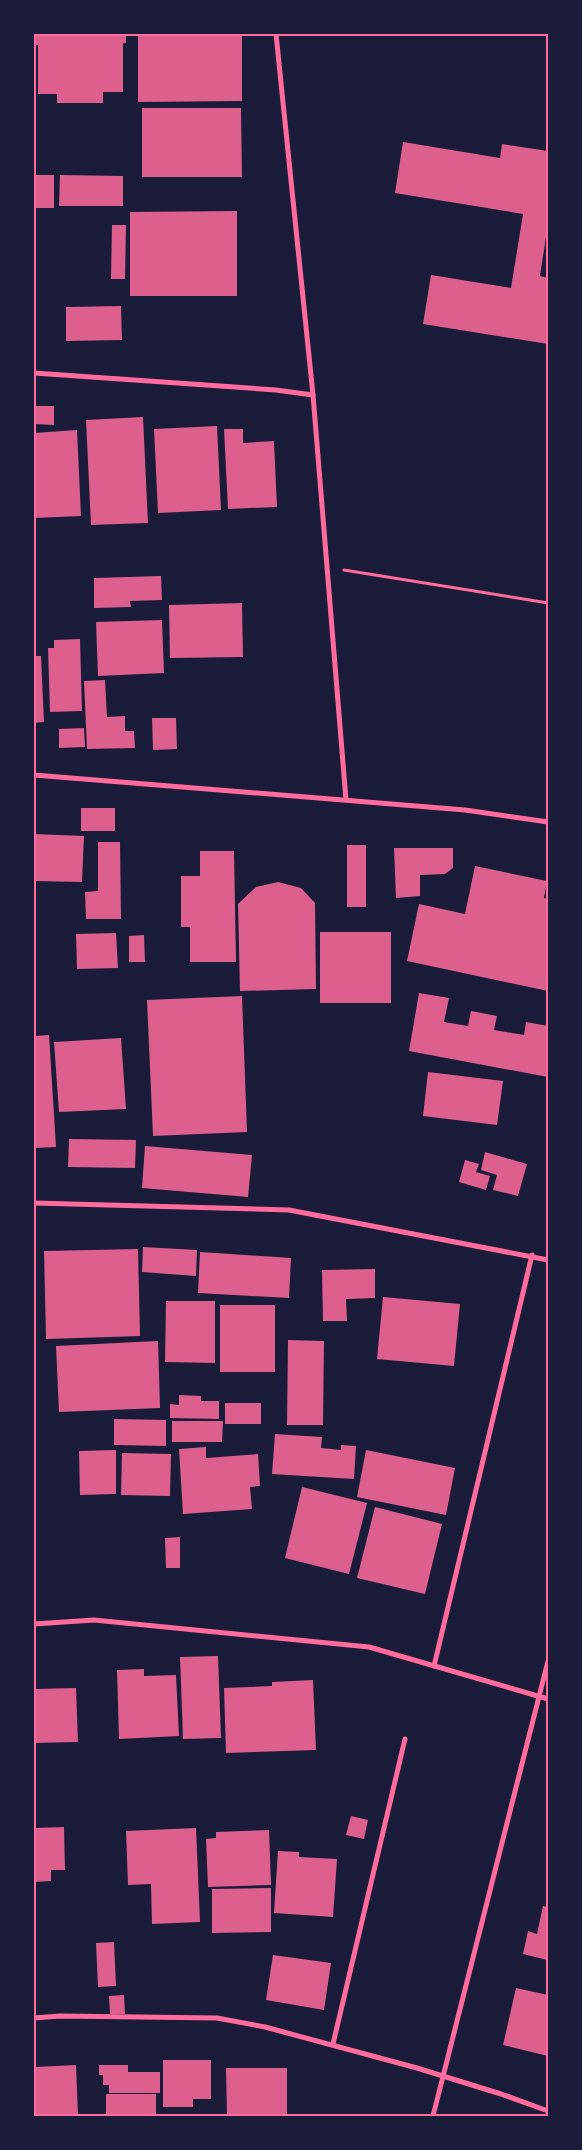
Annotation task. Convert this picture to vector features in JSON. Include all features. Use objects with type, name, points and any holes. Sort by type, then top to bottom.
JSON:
[{"type":"street","points":[[276,34],[313,395],[346,800]]},
{"type":"street","points":[[34,373],[276,390],[313,395]]},
{"type":"street","points":[[34,775],[465,810],[548,822]]},
{"type":"street","points":[[34,1203],[289,1210],[532,1255],[548,1260]]},
{"type":"street","points":[[434,1666],[532,1255]]},
{"type":"street","points":[[34,1624],[94,1620],[369,1648],[548,1699]]},
{"type":"street","points":[[433,2116],[548,1661]]},
{"type":"street","points":[[334,2044],[405,1739]]},
{"type":"street","points":[[34,2018],[60,2016],[217,2018],[266,2027],[334,2044],[501,2094],[548,2112]]},
{"type":"path","points":[[327,567],[548,603]]},
{"type":"building","points":[[34,34],[126,34],[126,43],[123,43],[123,92],[103,92],[103,103],[57,103],[57,94],[38,94],[38,45],[34,45]]},
{"type":"building","points":[[138,34],[242,34],[242,101],[138,102]]},
{"type":"building","points":[[142,108],[241,108],[242,177],[142,177]]},
{"type":"building","points":[[403,142],[500,158],[502,144],[548,151],[548,224],[540,276],[548,278],[548,344],[423,324],[431,275],[511,288],[523,214],[395,193]]},
{"type":"building","points":[[34,175],[54,175],[54,208],[34,208]]},
{"type":"building","points":[[60,175],[123,176],[123,206],[59,206]]},
{"type":"building","points":[[237,211],[237,296],[130,296],[130,212]]},
{"type":"building","points":[[112,225],[126,225],[125,279],[111,279]]},
{"type":"building","points":[[121,306],[122,340],[66,341],[66,307]]},
{"type":"building","points":[[34,406],[54,406],[54,425],[34,424]]},
{"type":"building","points":[[143,417],[148,523],[91,525],[86,420]]},
{"type":"building","points":[[217,426],[221,510],[158,513],[154,429]]},
{"type":"building","points":[[224,429],[243,429],[243,443],[274,441],[277,507],[228,509]]},
{"type":"building","points":[[77,430],[81,516],[34,518],[34,433]]},
{"type":"building","points":[[161,576],[162,600],[130,601],[131,607],[94,608],[94,578]]},
{"type":"building","points":[[242,603],[243,657],[170,658],[169,605]]},
{"type":"building","points":[[162,620],[164,673],[98,676],[96,622]]},
{"type":"building","points":[[80,639],[82,711],[50,712],[48,648],[54,648],[54,640]]},
{"type":"building","points":[[34,656],[41,656],[44,722],[34,723]]},
{"type":"building","points":[[105,680],[107,717],[125,716],[125,731],[134,731],[135,748],[87,749],[84,681]]},
{"type":"building","points":[[152,718],[176,718],[177,749],[153,750]]},
{"type":"building","points":[[84,728],[85,747],[59,748],[59,729]]},
{"type":"building","points":[[81,808],[115,808],[115,831],[81,831]]},
{"type":"building","points":[[34,834],[84,836],[82,882],[34,881]]},
{"type":"building","points":[[98,842],[120,842],[121,919],[86,919],[85,892],[98,891]]},
{"type":"building","points":[[347,845],[366,845],[366,907],[347,907]]},
{"type":"building","points":[[394,848],[453,848],[453,868],[445,874],[420,875],[420,896],[396,898]]},
{"type":"building","points":[[200,851],[234,851],[236,962],[190,962],[190,927],[181,927],[181,876],[200,876]]},
{"type":"building","points":[[475,866],[547,881],[544,898],[548,899],[548,991],[407,961],[419,904],[465,914]]},
{"type":"building","points":[[278,882],[301,888],[315,903],[316,989],[240,991],[238,904],[256,887]]},
{"type":"building","points":[[320,932],[391,932],[391,1003],[320,1003]]},
{"type":"building","points":[[116,933],[118,968],[77,969],[76,934]]},
{"type":"building","points":[[144,935],[145,962],[129,962],[129,936]]},
{"type":"building","points":[[419,993],[449,998],[444,1022],[468,1026],[471,1011],[497,1016],[494,1030],[524,1035],[526,1022],[548,1026],[548,1077],[409,1051]]},
{"type":"building","points":[[242,996],[247,1132],[153,1136],[147,1000]]},
{"type":"building","points":[[49,1035],[56,1147],[34,1148],[34,1036]]},
{"type":"building","points":[[121,1038],[126,1109],[59,1112],[54,1042]]},
{"type":"building","points":[[428,1072],[503,1081],[497,1125],[423,1116]]},
{"type":"building","points":[[69,1139],[136,1140],[135,1168],[68,1167]]},
{"type":"building","points":[[145,1146],[252,1155],[248,1197],[142,1188]]},
{"type":"building","points":[[485,1152],[527,1164],[518,1196],[493,1190],[497,1175],[481,1170]]},
{"type":"building","points":[[465,1160],[479,1164],[476,1172],[490,1176],[486,1190],[459,1182]]},
{"type":"building","points":[[143,1247],[197,1250],[196,1276],[142,1272]]},
{"type":"building","points":[[138,1249],[140,1336],[46,1339],[44,1251]]},
{"type":"building","points":[[200,1252],[291,1258],[289,1298],[198,1293]]},
{"type":"building","points":[[375,1269],[375,1298],[346,1299],[347,1321],[323,1321],[322,1270]]},
{"type":"building","points":[[383,1297],[460,1304],[454,1366],[377,1359]]},
{"type":"building","points":[[166,1301],[215,1301],[215,1363],[165,1362]]},
{"type":"building","points":[[220,1305],[275,1305],[275,1372],[220,1372]]},
{"type":"building","points":[[288,1340],[324,1341],[323,1425],[287,1425]]},
{"type":"building","points":[[158,1341],[160,1408],[59,1412],[56,1346]]},
{"type":"building","points":[[179,1395],[201,1396],[201,1401],[219,1401],[219,1419],[170,1418],[170,1404],[179,1405]]},
{"type":"building","points":[[225,1403],[261,1403],[261,1424],[225,1424]]},
{"type":"building","points":[[114,1419],[166,1420],[166,1446],[114,1445]]},
{"type":"building","points":[[172,1421],[223,1421],[222,1442],[172,1442]]},
{"type":"building","points":[[275,1434],[322,1437],[321,1448],[341,1450],[341,1445],[356,1446],[354,1479],[272,1474]]},
{"type":"building","points":[[206,1447],[206,1458],[258,1454],[260,1486],[250,1487],[252,1509],[183,1514],[179,1449]]},
{"type":"building","points":[[116,1450],[116,1494],[80,1495],[79,1451]]},
{"type":"building","points":[[366,1450],[455,1468],[446,1515],[357,1497]]},
{"type":"building","points":[[122,1453],[171,1454],[170,1496],[121,1495]]},
{"type":"building","points":[[302,1487],[367,1503],[349,1574],[285,1558]]},
{"type":"building","points":[[375,1507],[442,1524],[425,1594],[357,1578]]},
{"type":"building","points":[[180,1537],[180,1568],[166,1568],[165,1538]]},
{"type":"building","points":[[218,1656],[221,1738],[183,1739],[180,1657]]},
{"type":"building","points":[[144,1669],[144,1676],[176,1675],[179,1736],[119,1739],[117,1670]]},
{"type":"building","points":[[313,1680],[316,1750],[226,1753],[224,1688],[272,1686],[272,1682]]},
{"type":"building","points":[[76,1688],[78,1742],[34,1743],[34,1689]]},
{"type":"building","points":[[351,1816],[368,1820],[364,1839],[346,1835]]},
{"type":"building","points":[[64,1827],[65,1870],[51,1870],[51,1881],[34,1882],[34,1828]]},
{"type":"building","points":[[196,1828],[200,1922],[152,1924],[151,1884],[128,1885],[126,1831]]},
{"type":"building","points":[[269,1830],[271,1885],[208,1887],[206,1839],[216,1838],[216,1832]]},
{"type":"building","points":[[278,1851],[299,1852],[299,1857],[337,1859],[333,1917],[274,1913]]},
{"type":"building","points":[[271,1888],[271,1932],[212,1933],[212,1889]]},
{"type":"building","points":[[543,1906],[548,1907],[547,1960],[523,1954],[528,1931],[537,1934]]},
{"type":"building","points":[[114,1942],[116,1986],[98,1987],[96,1943]]},
{"type":"building","points":[[273,1955],[331,1963],[324,2010],[266,2000]]},
{"type":"building","points":[[516,1988],[548,1995],[548,2056],[503,2045]]},
{"type":"building","points":[[124,1995],[125,2014],[110,2014],[109,1996]]},
{"type":"building","points":[[163,2060],[211,2060],[211,2099],[193,2099],[193,2107],[163,2107]]},
{"type":"building","points":[[76,2065],[78,2116],[34,2116],[34,2067]]},
{"type":"building","points":[[99,2065],[128,2065],[128,2072],[160,2072],[160,2093],[109,2093],[109,2085],[103,2085],[103,2075],[99,2075]]},
{"type":"building","points":[[226,2068],[287,2068],[287,2116],[227,2116]]},
{"type":"building","points":[[106,2094],[156,2094],[156,2116],[106,2116]]}]
